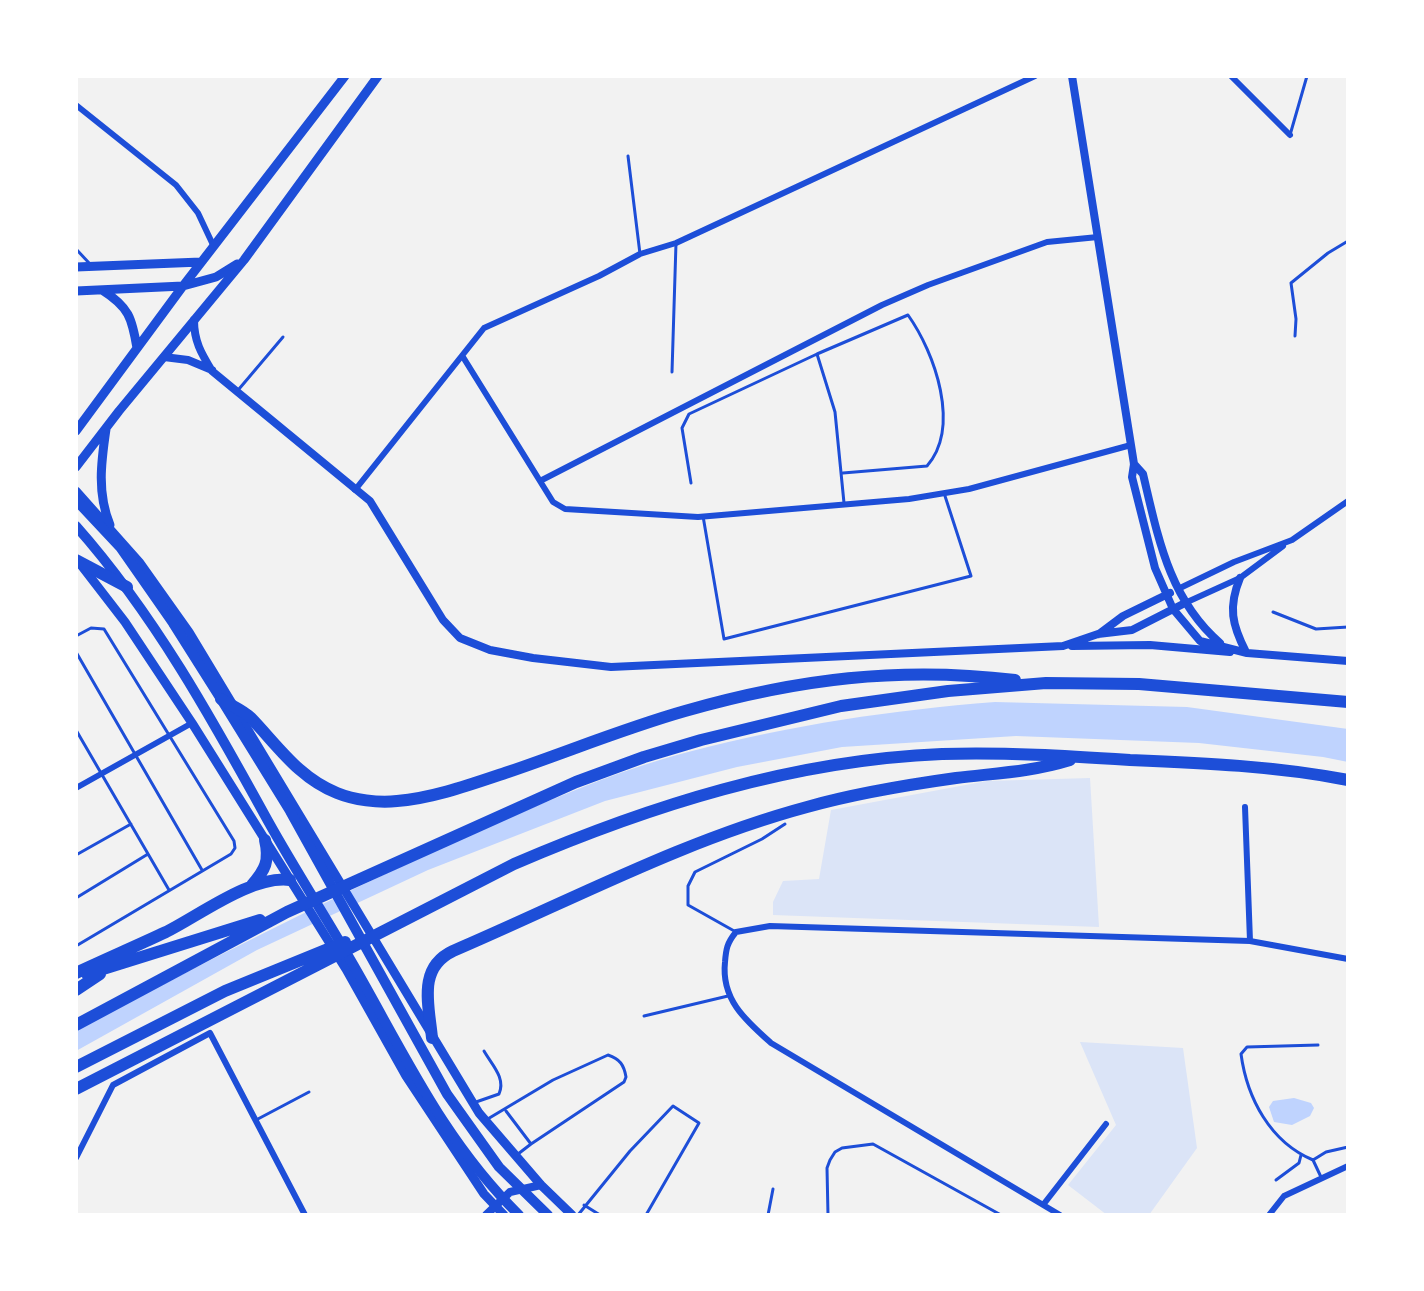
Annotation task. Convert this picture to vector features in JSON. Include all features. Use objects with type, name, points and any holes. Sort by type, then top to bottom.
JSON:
[{"type":"highway","points":[[76,560],[127,587]]},
{"type":"highway","points":[[221,699],[249,716],[275,748],[306,776],[337,794],[367,800],[397,801],[445,792],[487,779],[685,711],[781,688],[862,675],[960,674],[1046,683]]},
{"type":"highway","points":[[76,1025],[287,912],[576,782],[701,740],[841,706],[948,691],[1046,683],[1139,684],[1348,702]]},
{"type":"highway","points":[[76,1089],[514,864],[644,812],[722,789],[889,758],[942,754],[1228,765],[1348,780]]},
{"type":"highway","points":[[432,1038],[428,989],[431,969],[437,961],[453,951],[651,863],[732,831],[819,804],[898,787],[1036,770],[1081,757]]},
{"type":"highway","points":[[249,888],[268,862],[265,840]]},
{"type":"highway","points":[[76,975],[249,888],[274,880],[290,880]]},
{"type":"highway","points":[[76,1067],[225,991],[418,911]]},
{"type":"highway","points":[[76,975],[287,912]]},
{"type":"highway","points":[[76,990],[165,932]]},
{"type":"main road","points":[[76,431],[201,262],[345,76]]},
{"type":"main road","points":[[76,467],[244,260],[378,76]]},
{"type":"main road","points":[[76,291],[183,286],[216,277],[244,260]]},
{"type":"main road","points":[[76,267],[201,262]]},
{"type":"main road","points":[[102,290],[120,302],[128,313],[137,348]]},
{"type":"main road","points":[[107,427],[101,461],[101,488],[102,505],[113,531]]},
{"type":"main road","points":[[76,491],[140,563],[189,632],[485,1121],[541,1185],[575,1215]]},
{"type":"main road","points":[[76,500],[120,547],[221,699],[290,811],[447,1094],[499,1167],[548,1215]]},
{"type":"main road","points":[[76,526],[127,587],[238,763],[449,1133],[490,1186],[519,1215]]},
{"type":"main road","points":[[76,560],[125,622],[192,723],[340,960],[406,1076],[494,1205],[504,1215]]},
{"type":"street","points":[[355,490],[484,328],[640,254],[676,243],[1035,76]]},
{"type":"street","points":[[1072,76],[1134,464],[1132,477],[1155,568],[1173,609],[1200,641],[1247,653]]},
{"type":"street","points":[[1231,76],[1290,135]]},
{"type":"street","points":[[76,105],[176,185],[198,213],[214,247]]},
{"type":"street","points":[[540,481],[882,305],[1047,242],[1098,237]]},
{"type":"street","points":[[194,320],[194,337],[212,371]]},
{"type":"street","points":[[164,357],[188,360],[212,371],[370,501],[443,620],[460,638],[507,654],[611,667],[1063,646],[1150,645],[1348,661]]},
{"type":"street","points":[[463,357],[553,502],[565,509],[703,516],[945,494],[1131,445]]},
{"type":"street","points":[[1134,464],[1143,474],[1165,563],[1185,603],[1221,645]]},
{"type":"street","points":[[1063,646],[1098,634],[1132,630],[1240,578],[1345,503]]},
{"type":"street","points":[[1098,634],[1123,616],[1178,589],[1234,562],[1292,540]]},
{"type":"street","points":[[1240,578],[1233,595],[1232,621],[1247,653]]},
{"type":"street","points":[[76,788],[192,723]]},
{"type":"street","points":[[1245,807],[1250,941]]},
{"type":"street","points":[[1060,1215],[771,1043],[744,1020],[728,996],[723,978],[727,943],[736,932],[770,926],[1250,941],[1348,959]]},
{"type":"street","points":[[76,1158],[113,1085],[210,1033],[305,1215]]},
{"type":"street","points":[[1043,1205],[1106,1124]]},
{"type":"street","points":[[1269,1215],[1284,1196],[1348,1166]]},
{"type":"street","points":[[486,1215],[510,1192],[541,1185]]},
{"type":"lane","points":[[1290,135],[1307,76]]},
{"type":"lane","points":[[628,156],[640,254]]},
{"type":"lane","points":[[1295,336],[1291,283],[1348,241]]},
{"type":"lane","points":[[672,372],[676,243]]},
{"type":"lane","points":[[76,249],[92,266]]},
{"type":"lane","points":[[691,483],[682,428],[689,414],[908,315],[919,331],[944,400],[938,454],[927,466],[843,473]]},
{"type":"lane","points":[[236,392],[283,337]]},
{"type":"lane","points":[[817,354],[835,412],[844,505]]},
{"type":"lane","points":[[703,516],[724,639],[971,576],[945,494]]},
{"type":"lane","points":[[1345,503],[1348,514]]},
{"type":"lane","points":[[1273,612],[1316,629],[1348,627]]},
{"type":"lane","points":[[76,636],[98,627],[104,629],[234,841],[235,848],[231,854],[76,946]]},
{"type":"lane","points":[[76,652],[202,870]]},
{"type":"lane","points":[[76,730],[169,890]]},
{"type":"lane","points":[[76,855],[131,824]]},
{"type":"lane","points":[[736,932],[688,905],[688,886],[695,872],[785,824]]},
{"type":"lane","points":[[76,898],[148,854]]},
{"type":"lane","points":[[644,1016],[728,996]]},
{"type":"lane","points":[[1318,1045],[1247,1047],[1241,1054],[1244,1075],[1266,1125],[1301,1155],[1313,1160],[1321,1177]]},
{"type":"lane","points":[[473,1103],[499,1094],[502,1089],[502,1080],[484,1051]]},
{"type":"lane","points":[[485,1121],[553,1080],[608,1055],[618,1059],[624,1068],[624,1082],[516,1156]]},
{"type":"lane","points":[[256,1120],[309,1092]]},
{"type":"lane","points":[[575,1215],[673,1106],[699,1123],[646,1215]]},
{"type":"lane","points":[[506,1111],[531,1144]]},
{"type":"lane","points":[[828,1215],[827,1168],[835,1152],[842,1148],[873,1144],[1001,1215]]},
{"type":"lane","points":[[1313,1160],[1326,1152],[1348,1147]]},
{"type":"lane","points":[[1276,1180],[1299,1163],[1301,1155]]},
{"type":"lane","points":[[768,1215],[773,1189]]},
{"type":"lane","points":[[584,1205],[600,1215]]},
{"type":"shaded area","points":[[1090,778],[1099,927],[773,915],[773,902],[783,881],[819,879],[831,810],[987,781]]},
{"type":"shaded area","points":[[1080,1042],[1183,1048],[1197,1148],[1149,1215],[1107,1215],[1068,1185],[1116,1125]]},
{"type":"water","points":[[995,702],[1187,707],[1348,729],[1348,762],[1199,743],[1016,736],[842,747],[737,767],[605,801],[428,870],[257,950],[76,1051],[76,1030],[170,981],[407,864],[601,780],[692,751],[805,726],[918,709]]},
{"type":"water","points":[[1294,1098],[1311,1103],[1314,1108],[1310,1116],[1292,1125],[1274,1122],[1269,1107],[1273,1101]]}]
